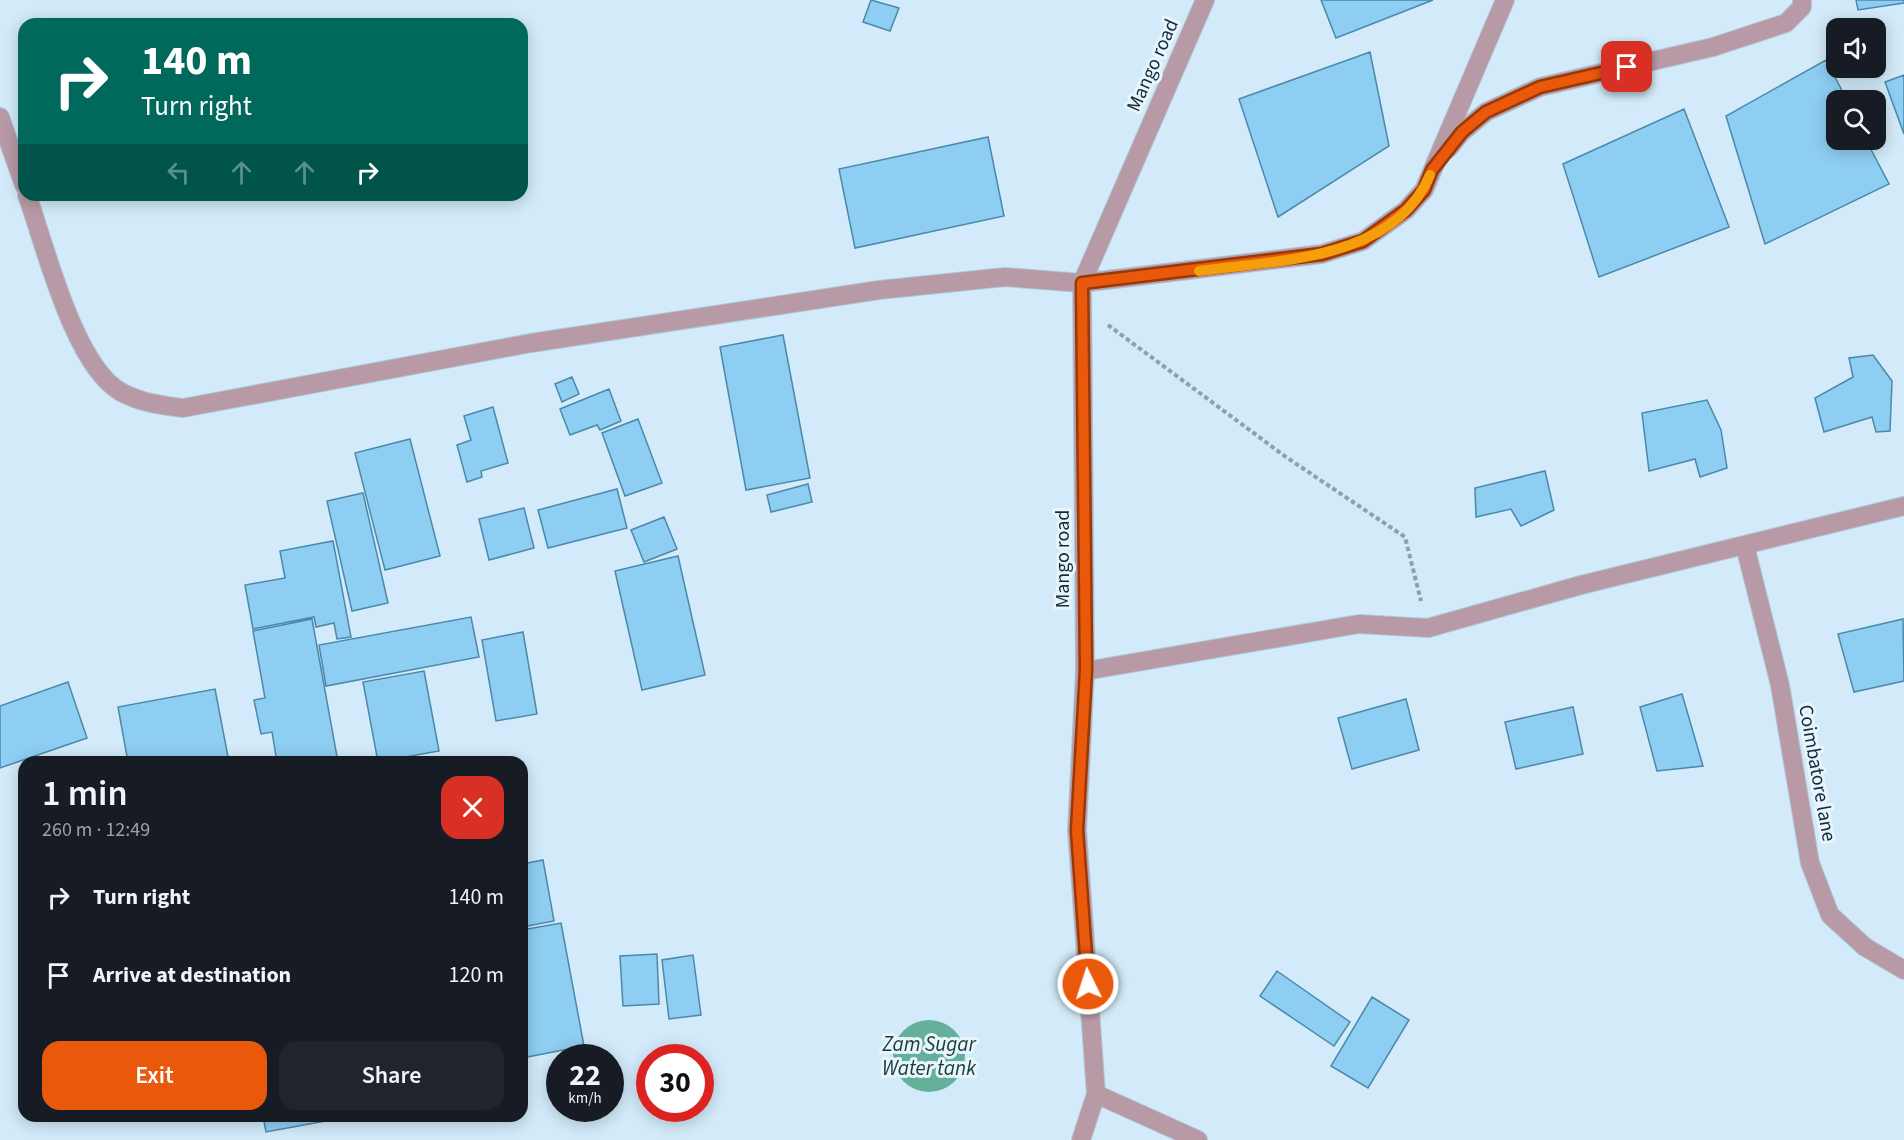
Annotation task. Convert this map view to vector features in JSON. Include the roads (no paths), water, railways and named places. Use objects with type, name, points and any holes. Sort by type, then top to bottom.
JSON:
[{"type":"street","name":"Mango road","points":[[1081,1140],[1096,1094],[1077,830],[1086,670],[1082,292],[1204,0]]},
{"type":"street","points":[[29,201],[77,338],[97,370],[119,391],[147,403],[183,408],[531,343],[879,290],[1005,277],[1082,292],[1188,272],[1332,251],[1363,241],[1406,210],[1424,190],[1505,0]]},
{"type":"street","points":[[1432,170],[1462,132],[1486,112],[1529,92],[1540,87],[1713,46],[1786,23],[1802,7],[1802,0]]},
{"type":"street","points":[[0,117],[18,168]]},
{"type":"street","points":[[1086,670],[1359,624],[1428,628],[1581,585],[1904,506]]},
{"type":"street","name":"Coimbatore lane","points":[[1745,546],[1780,685],[1810,863],[1830,915],[1865,947],[1904,970]]},
{"type":"street","points":[[1096,1094],[1198,1140]]},
{"type":"water","name":"Zam Sugar Water tank","points":[[929,1020],[949,1026],[959,1036],[965,1056],[959,1076],[949,1086],[929,1092],[909,1086],[899,1076],[893,1056],[899,1036],[909,1026]]}]
